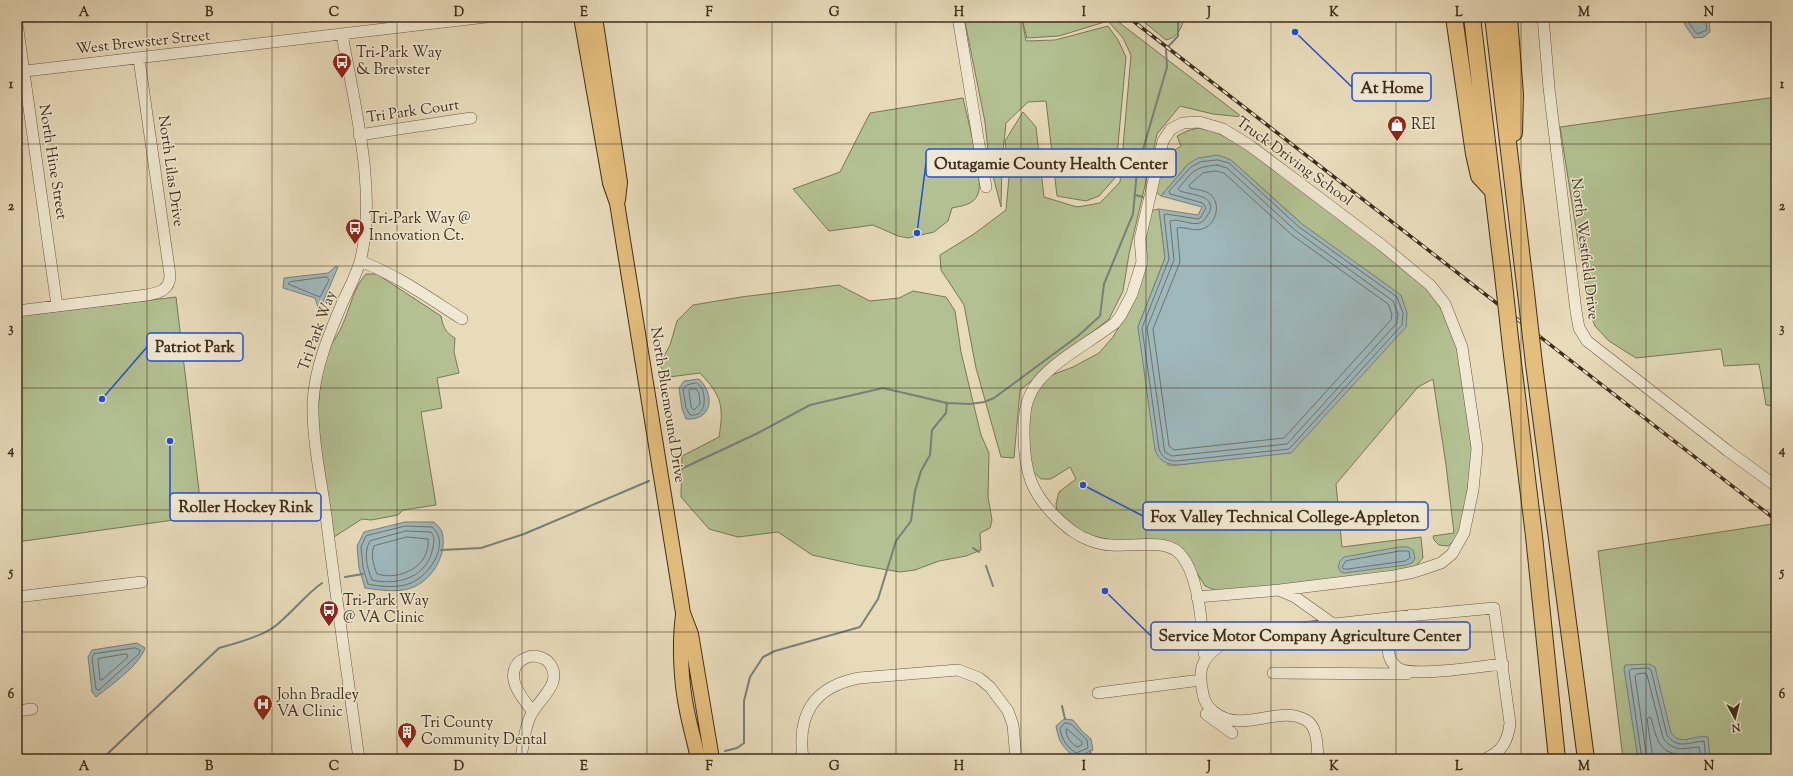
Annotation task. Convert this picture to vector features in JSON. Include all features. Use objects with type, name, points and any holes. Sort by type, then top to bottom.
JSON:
[{"type":"highway","points":[[1454,17],[1474,154],[1479,176],[1493,191]]},
{"type":"highway","points":[[1472,17],[1534,536],[1557,759]]},
{"type":"highway","points":[[1493,17],[1534,364],[1586,759]]},
{"type":"highway","points":[[1509,17],[1515,94],[1513,190]]},
{"type":"main road","name":"North Bluemound Drive","points":[[581,17],[610,183],[617,203],[683,613],[691,634],[712,759]]},
{"type":"main road","name":"North Bluemound Drive","points":[[595,17],[620,182],[617,203]]},
{"type":"main road","name":"North Bluemound Drive","points":[[683,613],[680,635],[686,710],[698,759]]},
{"type":"street","name":"West Brewster Street","points":[[20,72],[486,17]]},
{"type":"street","points":[[958,17],[986,187]]},
{"type":"street","name":"North Westfield Drive","points":[[1543,17],[1576,311],[1581,334],[1593,346],[1728,451],[1776,486]]},
{"type":"street","name":"North Hine Street","points":[[17,23],[20,72],[57,306]]},
{"type":"street","name":"Tri Park Way","points":[[342,34],[359,134],[367,198],[366,222],[360,261],[321,359],[314,389],[313,415],[336,597],[359,759]]},
{"type":"street","name":"North Lilas Drive","points":[[57,306],[157,293],[167,287],[170,282],[139,59]]},
{"type":"street","name":"Tri Park Court","points":[[359,134],[471,118]]},
{"type":"street","name":"Truck Driving School","points":[[1197,597],[1280,590],[1394,576],[1414,572],[1441,563],[1452,554],[1464,533],[1470,509],[1477,454],[1462,347],[1445,304],[1430,285],[1407,265],[1249,145],[1223,129],[1191,122],[1177,125],[1171,129],[1163,141],[1140,239],[1142,262],[1132,294],[1115,323],[1048,371],[1038,381],[1028,396],[1026,403],[1024,441],[1026,464],[1034,488],[1044,506],[1068,529],[1080,536],[1100,544],[1128,546],[1151,545],[1172,548],[1182,556],[1195,584],[1204,653]]},
{"type":"street","points":[[360,261],[396,277],[462,319]]},
{"type":"street","points":[[17,311],[57,306]]},
{"type":"street","points":[[17,597],[142,582]]},
{"type":"street","points":[[1280,590],[1295,597],[1333,624]]},
{"type":"street","points":[[1318,759],[1315,732],[1312,725],[1305,720],[1286,716],[1238,721],[1227,719],[1212,710],[1204,700],[1200,676],[1202,666],[1208,656],[1238,635],[1494,608],[1503,664],[1510,724],[1508,736],[1502,748],[1485,759]]},
{"type":"street","points":[[1411,616],[1390,634],[1387,649],[1389,656],[1398,668],[1405,671],[1430,672]]},
{"type":"street","points":[[1225,637],[1198,657],[1194,668],[1193,681],[1195,692],[1207,715],[1232,733]]},
{"type":"street","points":[[521,759],[523,744],[533,712],[554,682],[555,676],[554,671],[548,661],[544,658],[534,656],[525,658],[519,662],[514,671],[513,678],[520,694],[533,712]]},
{"type":"street","points":[[1273,673],[1419,674],[1503,664]]},
{"type":"street","points":[[796,759],[803,722],[811,706],[821,695],[836,684],[858,678],[958,670],[979,678],[990,687],[1008,710],[1013,723],[1016,759]]},
{"type":"street","points":[[1098,693],[1193,681]]},
{"type":"street","points":[[17,711],[32,709]]},
{"type":"street","points":[[800,742],[803,759]]},
{"type":"green space","points":[[964,17],[1112,17],[1242,117],[1213,114],[1180,106],[1157,134],[1129,254],[1123,291],[1109,319],[1020,390],[1014,458],[1001,457],[976,368],[964,305],[941,270],[940,255],[974,234],[1006,210],[1009,177],[1005,141],[1023,112],[1036,127],[1044,197],[1077,207],[1100,203],[1120,182],[1131,55],[1123,38],[1108,21],[1059,36],[1027,38],[1022,19],[1026,41],[1055,40],[1108,26],[1118,40],[1126,57],[1115,178],[1099,196],[1086,201],[1057,196],[1046,101],[1028,102],[1006,123],[1002,161],[1001,207],[989,160],[985,122]]},
{"type":"green space","points":[[1138,17],[1184,17],[1179,32],[1170,39],[1166,40]]},
{"type":"green space","points":[[1776,97],[1776,406],[1766,405],[1759,364],[1724,366],[1721,349],[1636,358],[1609,341],[1595,326],[1589,311],[1560,127]]},
{"type":"green space","points":[[963,98],[977,162],[979,176],[978,194],[974,201],[963,206],[952,208],[948,221],[934,232],[908,238],[898,236],[873,225],[829,231],[793,189],[840,172],[870,113]]},
{"type":"green space","points":[[1198,128],[1214,131],[1253,152],[1336,214],[1430,292],[1449,321],[1458,349],[1473,454],[1462,524],[1456,539],[1448,546],[1439,545],[1434,540],[1433,536],[1454,533],[1446,465],[1433,379],[1418,387],[1336,484],[1342,547],[1421,537],[1423,558],[1415,567],[1397,573],[1234,591],[1217,591],[1205,586],[1182,549],[1112,540],[1087,535],[1071,525],[1057,511],[1056,504],[1059,492],[1076,479],[1070,467],[1051,479],[1041,479],[1031,470],[1027,419],[1031,403],[1039,385],[1049,376],[1073,367],[1099,353],[1113,337],[1123,320],[1143,242],[1149,211],[1159,209],[1165,258],[1138,327],[1168,465],[1291,452],[1302,224],[1231,160],[1188,164],[1161,196],[1154,190],[1161,159],[1181,146],[1177,136]]},
{"type":"green space","points":[[366,274],[377,274],[441,316],[445,329],[455,338],[454,352],[459,373],[437,378],[442,408],[421,412],[436,505],[403,510],[398,515],[371,520],[362,519],[334,537],[322,466],[318,418],[319,394],[323,370],[330,347],[341,329],[352,299]]},
{"type":"green space","points":[[839,285],[870,301],[899,298],[913,291],[946,297],[955,311],[961,352],[981,435],[989,453],[988,497],[992,520],[990,528],[980,533],[981,550],[966,556],[939,561],[915,570],[900,572],[858,565],[812,555],[778,532],[738,537],[709,529],[681,497],[682,456],[719,437],[721,426],[721,409],[720,402],[713,388],[700,373],[669,377],[659,365],[670,345],[677,321],[693,305],[741,297]]},
{"type":"green space","points":[[176,297],[202,516],[17,542],[17,316]]},
{"type":"green space","points":[[1772,524],[1776,527],[1776,759],[1623,759],[1598,551]]},
{"type":"water","points":[[1683,17],[1709,17],[1710,32],[1704,37],[1694,38],[1685,25]]},
{"type":"water","points":[[1218,155],[1231,160],[1302,224],[1401,295],[1407,313],[1406,327],[1291,453],[1173,465],[1166,463],[1161,459],[1155,450],[1138,327],[1165,258],[1159,209],[1198,215],[1202,207],[1161,196],[1188,164],[1198,158]]},
{"type":"water","points":[[336,266],[338,267],[321,307],[318,307],[315,298],[283,288],[284,278],[328,273]]},
{"type":"water","points":[[699,379],[708,392],[709,405],[702,416],[686,419],[682,409],[679,388],[684,381]]},
{"type":"water","points":[[405,522],[434,522],[440,528],[442,532],[443,549],[437,566],[426,579],[406,590],[394,591],[365,588],[359,568],[357,546],[364,532]]},
{"type":"water","points":[[1399,547],[1408,547],[1413,550],[1415,558],[1412,563],[1344,573],[1341,572],[1338,567],[1340,561],[1344,557]]},
{"type":"water","points":[[137,643],[145,648],[137,662],[124,675],[96,697],[92,692],[88,657],[92,650]]},
{"type":"water","points":[[1649,664],[1655,667],[1671,733],[1675,737],[1683,740],[1708,737],[1710,759],[1638,759],[1624,669],[1625,665]]},
{"type":"water","points":[[1064,719],[1073,720],[1091,739],[1093,750],[1075,758],[1067,751],[1060,741],[1056,726]]},
{"type":"waterway","points":[[681,469],[756,434],[810,405],[883,388],[947,403],[970,404],[984,402],[994,398],[1078,336],[1100,316],[1104,284],[1133,214],[1137,170],[1167,67],[1166,49],[1178,36],[1178,17]]},
{"type":"waterway","points":[[1135,195],[1143,197]]},
{"type":"waterway","points":[[725,751],[737,748],[744,743],[744,701],[750,677],[763,657],[775,651],[860,627],[878,599],[896,541],[911,521],[915,491],[921,471],[930,455],[932,430],[946,413],[947,403]]},
{"type":"waterway","points":[[441,550],[481,548],[524,534],[649,481]]},
{"type":"waterway","points":[[973,548],[979,552]]},
{"type":"waterway","points":[[986,566],[993,586]]},
{"type":"waterway","points":[[345,577],[363,574]]},
{"type":"waterway","points":[[102,759],[219,648],[262,634],[274,627],[322,583]]},
{"type":"waterway","points":[[1062,706],[1065,719]]},
{"type":"waterway","points":[[1090,751],[1092,759]]},
{"type":"waterway","points":[[677,759],[684,756]]},
{"type":"railway","points":[[1128,17],[1776,520]]},
{"type":"place","name":"At Home","points":[[1295,32]]},
{"type":"place","name":"Tri-Park Way & Brewster","points":[[342,79]]},
{"type":"place","name":"REI","points":[[1397,142]]},
{"type":"place","name":"Outagamie County Health Center","points":[[917,233]]},
{"type":"place","name":"Tri-Park Way @ Innovation Ct.","points":[[355,245]]},
{"type":"place","name":"Patriot Park","points":[[102,399]]},
{"type":"place","name":"Roller Hockey Rink","points":[[170,441]]},
{"type":"place","name":"Fox Valley Technical College-Appleton","points":[[1083,485]]},
{"type":"place","name":"Service Motor Company Agriculture Center","points":[[1105,591]]},
{"type":"place","name":"Tri-Park Way @ VA Clinic","points":[[329,627]]},
{"type":"place","name":"John Bradley VA Clinic","points":[[263,721]]},
{"type":"place","name":"Tri County Community Dental","points":[[407,749]]}]
